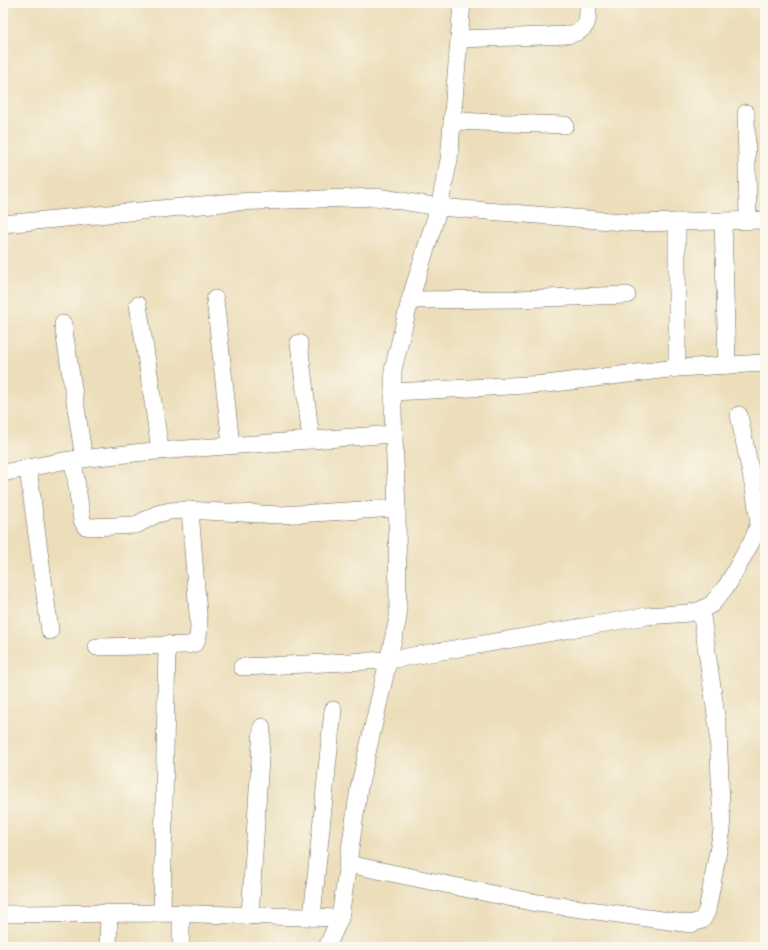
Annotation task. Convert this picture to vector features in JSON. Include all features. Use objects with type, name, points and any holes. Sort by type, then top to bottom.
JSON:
[{"type":"street","points":[[326,947],[340,918],[359,788],[398,618],[397,508],[393,370],[410,300],[439,207],[449,160],[462,3]]},
{"type":"street","points":[[459,39],[568,35],[578,32],[586,27],[588,18],[588,3]]},
{"type":"street","points":[[3,224],[234,202],[377,197],[439,207],[635,223],[757,220],[746,113]]},
{"type":"street","points":[[452,121],[565,125]]},
{"type":"street","points":[[723,221],[727,365]]},
{"type":"street","points":[[677,222],[677,368]]},
{"type":"street","points":[[410,300],[517,299],[627,295]]},
{"type":"street","points":[[215,299],[231,445]]},
{"type":"street","points":[[138,305],[160,450]]},
{"type":"street","points":[[63,324],[78,459],[82,520],[85,526],[90,528],[136,525],[157,514],[170,511],[190,510],[280,516],[397,508]]},
{"type":"street","points":[[299,343],[311,440]]},
{"type":"street","points":[[393,392],[546,384],[677,368],[765,363]]},
{"type":"street","points":[[242,667],[389,660],[647,616],[701,610],[712,604],[728,584],[754,537],[759,523],[759,482],[739,415]]},
{"type":"street","points":[[3,473],[78,459],[160,450],[394,434]]},
{"type":"street","points":[[28,469],[50,631]]},
{"type":"street","points":[[97,647],[167,644],[188,645],[195,643],[198,637],[199,627],[190,510]]},
{"type":"street","points":[[348,864],[531,902],[692,924],[702,920],[707,910],[722,830],[718,729],[701,610]]},
{"type":"street","points":[[162,913],[167,644]]},
{"type":"street","points":[[312,917],[333,710]]},
{"type":"street","points":[[250,916],[262,726]]},
{"type":"street","points":[[3,914],[162,913],[340,918]]},
{"type":"street","points":[[108,947],[109,914]]},
{"type":"street","points":[[181,914],[181,947]]}]
